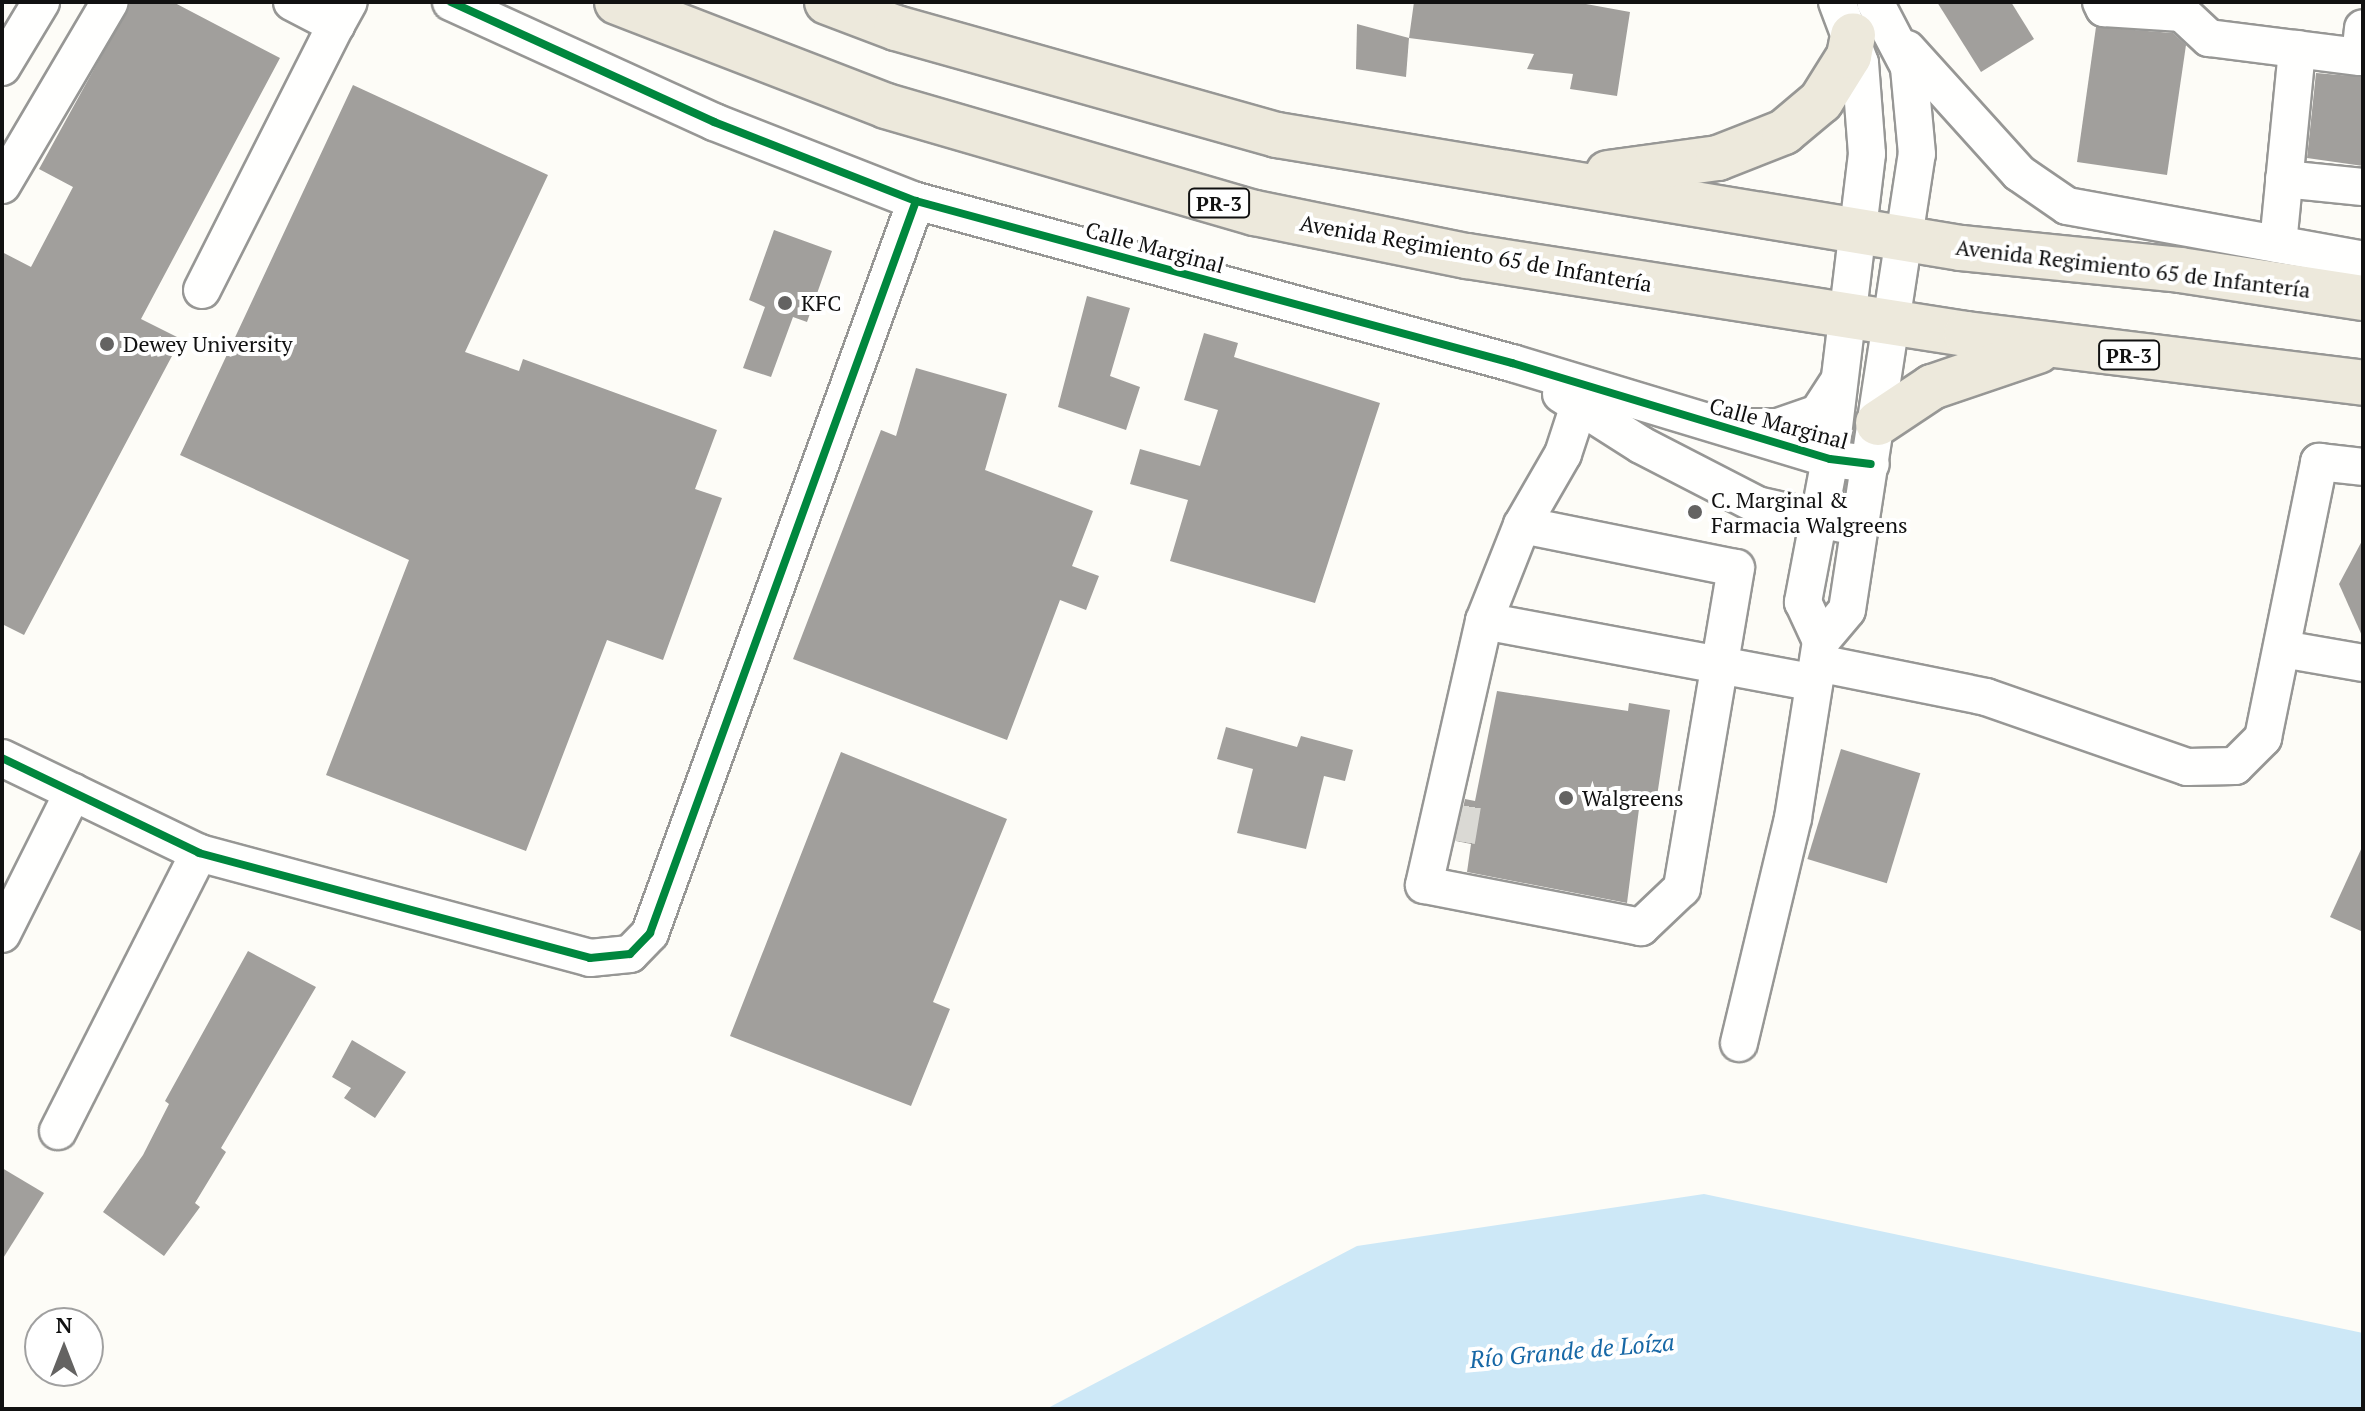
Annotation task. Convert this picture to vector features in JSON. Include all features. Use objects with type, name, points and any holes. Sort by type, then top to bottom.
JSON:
[{"type":"main road","name":"Avenida Regimiento 65 de Infantería","points":[[617,2],[886,106],[1255,213],[1467,256],[2059,346],[2363,383]]},
{"type":"main road","name":"Avenida Regimiento 65 de Infantería","points":[[827,2],[896,28],[1277,135],[1905,238],[2363,298]]},
{"type":"main road","points":[[1554,178],[1718,158],[1784,132],[1821,101],[1849,56],[1865,18]]},
{"type":"main road","points":[[1874,444],[1932,387],[2059,346]]},
{"type":"street","points":[[2,67],[41,2]]},
{"type":"street","points":[[2,185],[110,2]]},
{"type":"street","points":[[202,290],[342,14],[292,2]]},
{"type":"street","name":"Calle Marginal","points":[[451,2],[714,122],[916,201],[1512,363],[1830,459],[1874,444]]},
{"type":"street","points":[[2101,2],[2104,8],[2182,13],[2209,38],[2297,49],[2362,47]]},
{"type":"street","points":[[1818,663],[1803,602],[1830,459],[1855,230],[1867,108],[1865,18]]},
{"type":"street","points":[[1739,1043],[1793,818],[1818,663],[1847,610],[1896,321],[1917,154],[1916,110],[1865,18]]},
{"type":"street","points":[[1865,18],[2019,173],[2067,206],[2363,260]]},
{"type":"street","points":[[2278,244],[2297,49]]},
{"type":"street","points":[[2284,179],[2363,187]]},
{"type":"street","points":[[2,758],[199,853],[590,958],[630,954],[650,933],[916,201]]},
{"type":"street","name":"Calle Marginal","points":[[1512,363],[1579,405],[1757,505],[1861,528]]},
{"type":"street","points":[[1725,428],[1778,427],[1818,413],[1838,382]]},
{"type":"street","points":[[1522,525],[1736,568],[1722,666],[1682,888],[1641,927],[1424,885],[1444,851],[1457,740],[1484,621],[1522,525],[1563,454],[1579,405]]},
{"type":"street","points":[[1484,621],[1722,666],[1818,663],[1986,697],[2212,771],[2235,766],[2263,738],[2319,462],[2363,467]]},
{"type":"street","points":[[2283,649],[2363,663]]},
{"type":"street","points":[[1457,740],[1464,799]]},
{"type":"street","points":[[2,934],[73,792]]},
{"type":"street","points":[[58,1131],[199,853]]},
{"type":"water","name":"Río Grande de Loíza","points":[[1704,1194],[2363,1333],[2363,1409],[1046,1409],[1357,1246]]},
{"type":"building","points":[[131,2],[173,2],[280,58],[141,319],[181,339],[24,635],[2,624],[2,252],[31,267],[73,187],[39,169]]},
{"type":"building","points":[[1414,2],[1575,2],[1630,12],[1617,96],[1570,89],[1573,74],[1527,69],[1534,54],[1409,38]]},
{"type":"building","points":[[1937,2],[2011,2],[2034,39],[1981,72]]},
{"type":"building","points":[[1357,24],[1409,38],[1406,77],[1356,69]]},
{"type":"building","points":[[2096,27],[2173,33],[2186,45],[2167,175],[2077,162]]},
{"type":"building","points":[[2316,73],[2363,77],[2363,166],[2307,158]]},
{"type":"building","points":[[353,85],[548,175],[465,352],[519,371],[523,359],[717,430],[695,489],[722,498],[663,660],[607,640],[526,851],[326,775],[409,560],[180,455]]},
{"type":"building","name":"KFC","points":[[774,230],[832,251],[807,322],[793,317],[771,377],[743,368],[765,307],[749,300]]},
{"type":"building","points":[[1087,296],[1130,308],[1110,376],[1140,387],[1126,430],[1058,407]]},
{"type":"building","points":[[1204,333],[1238,343],[1234,357],[1380,403],[1315,603],[1170,561],[1188,500],[1130,484],[1140,449],[1200,466],[1218,410],[1184,400]]},
{"type":"building","points":[[916,368],[1007,394],[985,470],[1093,511],[1072,566],[1099,576],[1086,610],[1060,600],[1007,740],[793,659],[881,430],[896,436]]},
{"type":"building","points":[[2363,539],[2363,638],[2339,584]]},
{"type":"building","name":"Walgreens","points":[[1497,691],[1628,711],[1629,703],[1670,710],[1656,803],[1640,801],[1627,903],[1467,872],[1471,844],[1456,841],[1465,799],[1475,801]]},
{"type":"building","points":[[1226,727],[1297,747],[1301,736],[1353,750],[1345,781],[1324,776],[1306,849],[1237,833],[1253,769],[1217,759]]},
{"type":"building","points":[[1841,749],[1920,773],[1887,883],[1807,859]]},
{"type":"building","points":[[841,752],[1007,819],[933,1002],[950,1009],[911,1106],[730,1036]]},
{"type":"building","points":[[2363,845],[2363,932],[2330,917]]},
{"type":"building","points":[[248,951],[316,987],[221,1148],[226,1152],[195,1203],[200,1207],[164,1256],[103,1212],[143,1155],[169,1104],[165,1101]]},
{"type":"building","points":[[352,1040],[406,1072],[375,1118],[344,1098],[351,1088],[332,1077]]},
{"type":"building","points":[[2,1168],[44,1193],[2,1260]]},
{"type":"tunnel","points":[[1457,841],[1464,799]]},
{"type":"cycle path","points":[[451,2],[714,122],[916,201],[1512,363],[1830,459],[1871,464]]},
{"type":"cycle path","points":[[2,758],[199,853],[590,958],[630,954],[650,933],[916,201]]},
{"type":"place","name":"KFC","points":[[785,303]]},
{"type":"place","name":"Dewey University","points":[[107,344]]},
{"type":"place","name":"C. Marginal & Farmacia Walgreens","points":[[1695,512]]},
{"type":"place","name":"Walgreens","points":[[1566,798]]}]
